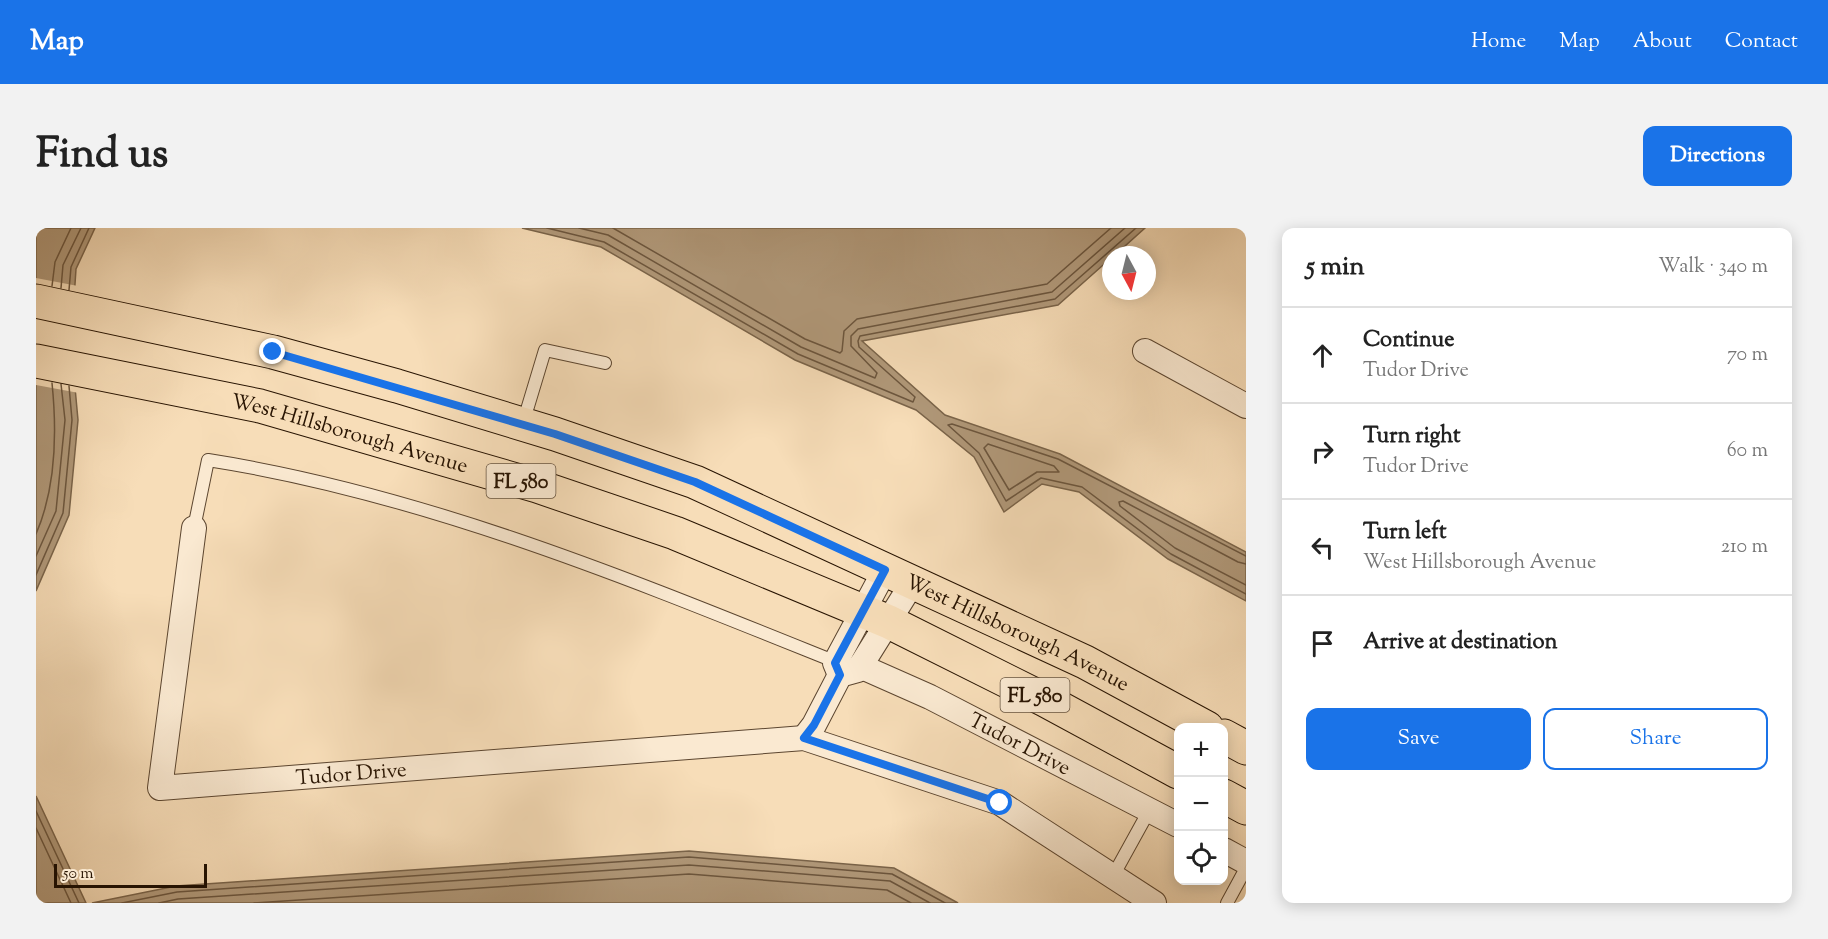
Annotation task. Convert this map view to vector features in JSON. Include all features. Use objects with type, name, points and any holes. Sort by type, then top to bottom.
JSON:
[{"type":"main road","name":"West Hillsborough Avenue","points":[[36,301],[273,352],[523,424],[695,482],[1084,663],[1198,723]]},
{"type":"main road","name":"West Hillsborough Avenue","points":[[36,361],[140,380],[260,406],[537,486],[675,533],[875,617],[1045,700],[1174,769]]},
{"type":"main road","points":[[1228,738],[1246,748]]},
{"type":"main road","points":[[1228,798],[1246,808]]},
{"type":"street","points":[[1145,351],[1246,406]]},
{"type":"street","name":"Tudor Drive","points":[[194,528],[160,788],[804,738],[1000,803],[1154,903]]},
{"type":"street","points":[[804,738],[814,725],[845,667],[899,576]]},
{"type":"street","name":"Tudor Drive","points":[[845,667],[930,697],[1174,822]]},
{"type":"street","points":[[1228,852],[1246,862]]},
{"type":"lane","points":[[523,424],[545,350],[605,363]]},
{"type":"lane","points":[[194,528],[208,460],[281,472],[445,516],[650,587],[845,667]]},
{"type":"lane","points":[[1113,876],[1150,809]]},
{"type":"lane","points":[[1227,903],[1246,868]]},
{"type":"water","points":[[36,228],[95,228],[76,269],[71,344],[78,420],[69,515],[36,591]]},
{"type":"water","points":[[522,228],[1145,228],[1125,246],[1102,246],[1102,266],[1058,305],[862,341],[945,415],[1060,454],[1246,552],[1246,601],[1168,559],[1079,492],[1042,484],[1004,512],[974,457],[916,410],[795,360],[601,247]]},
{"type":"water","points":[[36,796],[86,903],[36,903]]},
{"type":"water","points":[[689,851],[894,868],[958,903],[92,903],[176,886]]},
{"type":"pier","points":[[36,278],[78,286],[74,343],[79,393],[36,385]]},
{"type":"route","points":[[273,352],[397,386],[555,434],[695,482],[885,570],[835,663],[840,675],[814,725],[804,738],[1000,803]]}]
